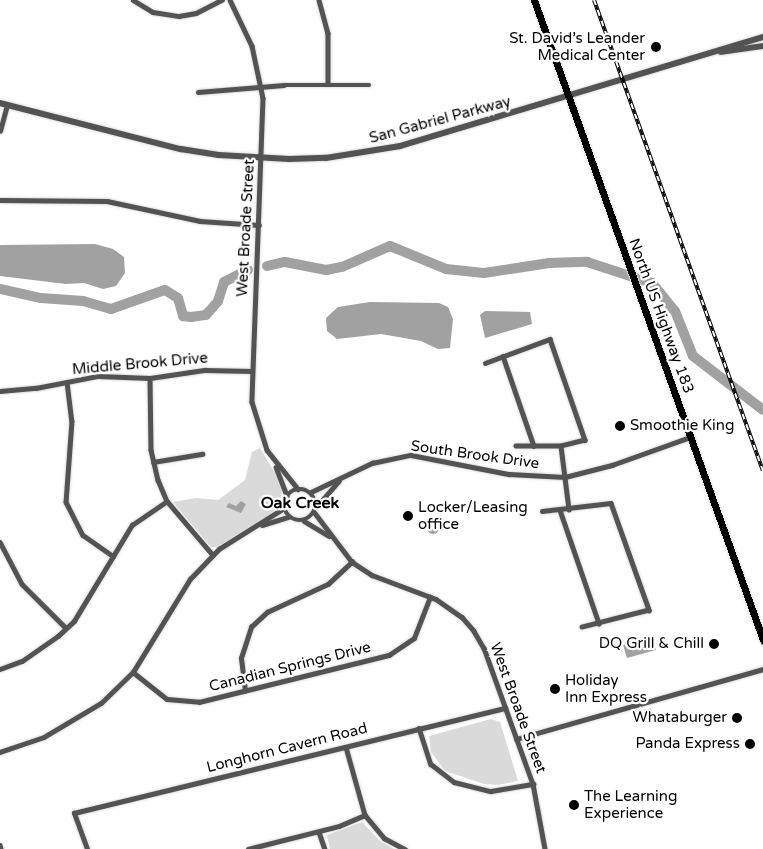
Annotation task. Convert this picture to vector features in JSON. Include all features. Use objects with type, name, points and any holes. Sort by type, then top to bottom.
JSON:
[{"type":"main road","name":"North US Highway 183","points":[[534,0],[763,640]]},
{"type":"street","points":[[133,0],[153,12],[179,16],[196,13],[222,0]]},
{"type":"street","name":"West Broade Street","points":[[230,0],[248,34],[262,86],[262,158],[252,372],[255,420],[287,496]]},
{"type":"street","points":[[319,0],[328,33],[328,84]]},
{"type":"street","name":"San Gabriel Parkway","points":[[3,104],[181,149],[262,158],[308,158],[365,153],[569,96],[763,37]]},
{"type":"street","name":"San Gabriel Parkway","points":[[704,55],[763,46]]},
{"type":"street","points":[[198,92],[262,86],[369,85]]},
{"type":"street","points":[[0,131],[3,104]]},
{"type":"street","points":[[0,200],[107,201],[200,221],[259,225]]},
{"type":"street","points":[[485,363],[550,339],[586,440],[561,446],[516,446]]},
{"type":"street","points":[[503,356],[534,446]]},
{"type":"street","name":"Middle Brook Drive","points":[[0,391],[98,376],[150,378],[205,370],[252,372]]},
{"type":"street","points":[[150,378],[153,462],[167,501],[213,555]]},
{"type":"street","points":[[67,382],[72,421],[66,502],[83,535],[113,556]]},
{"type":"street","name":"South Brook Drive","points":[[311,492],[372,463],[410,455],[509,474],[565,477],[612,465],[690,437]]},
{"type":"street","points":[[561,446],[570,509]]},
{"type":"street","points":[[153,462],[202,454]]},
{"type":"street","name":"West Broade Street","points":[[272,459],[298,489]]},
{"type":"street","name":"South Brook Drive","points":[[317,506],[344,476]]},
{"type":"street","points":[[258,526],[288,517],[304,521],[315,513],[317,506],[311,492],[298,489],[287,496],[284,508],[288,517]]},
{"type":"street","points":[[0,669],[22,661],[66,628],[132,525],[167,501]]},
{"type":"street","points":[[542,511],[570,509],[611,502],[649,610],[582,627]]},
{"type":"street","points":[[0,752],[70,724],[101,703],[133,672],[190,579],[213,555],[284,508]]},
{"type":"street","points":[[560,510],[599,623]]},
{"type":"street","name":"West Broade Street","points":[[315,513],[331,537],[352,562],[372,575],[430,597],[462,617],[474,631],[484,648],[533,784],[545,849]]},
{"type":"street","name":"West Broade Street","points":[[304,521],[331,537]]},
{"type":"street","points":[[0,542],[22,584],[66,628]]},
{"type":"street","points":[[245,691],[241,658],[251,627],[267,612],[328,584],[352,562]]},
{"type":"street","name":"Canadian Springs Drive","points":[[133,672],[167,699],[199,702],[389,655],[401,649],[414,638],[430,597]]},
{"type":"street","points":[[516,739],[763,670]]},
{"type":"street","name":"Longhorn Cavern Road","points":[[87,849],[74,813],[506,708]]},
{"type":"street","points":[[419,728],[431,764],[454,782],[491,791],[533,784]]},
{"type":"street","points":[[346,747],[365,814],[384,838],[405,849]]},
{"type":"street","points":[[248,849],[319,832],[365,814]]},
{"type":"street","points":[[319,832],[325,849]]},
{"type":"street","points":[[0,845],[1,849]]},
{"type":"shaded area","points":[[95,244],[113,249],[124,257],[125,273],[116,286],[103,289],[84,283],[66,284],[0,276],[0,245]]},
{"type":"shaded area","points":[[370,302],[439,303],[448,307],[453,319],[450,348],[438,349],[421,341],[381,334],[337,339],[327,331],[326,318],[338,307]]},
{"type":"shaded area","points":[[485,311],[530,312],[532,324],[485,338],[480,315]]},
{"type":"shaded area","points":[[260,448],[282,485],[281,504],[264,519],[217,547],[211,547],[173,502],[196,498],[218,500],[245,480],[252,452]]},
{"type":"shaded area","points":[[241,501],[246,504],[241,513],[226,507],[229,503],[236,506]]},
{"type":"shaded area","points":[[431,522],[435,522],[439,528],[435,534],[431,534],[427,530],[427,526]]},
{"type":"shaded area","points":[[652,641],[656,650],[627,658],[623,645]]},
{"type":"shaded area","points":[[491,719],[500,722],[518,781],[498,785],[484,784],[445,771],[431,752],[429,736]]},
{"type":"shaded area","points":[[362,822],[380,841],[394,849],[330,849],[327,835]]},
{"type":"waterway","points":[[267,266],[285,262],[326,270],[342,267],[390,246],[446,269],[484,273],[549,263],[587,262],[652,283],[675,311],[693,356],[763,410]]},
{"type":"waterway","points":[[0,289],[41,298],[83,301],[111,309],[165,290],[178,298],[183,316],[191,317],[206,315],[218,301],[224,282],[248,270]]},
{"type":"railway","points":[[594,0],[763,471]]},
{"type":"place","name":"St. David’s Leander Medical Center","points":[[656,47]]},
{"type":"place","name":"Smoothie King","points":[[620,426]]},
{"type":"place","name":"Locker/Leasing office","points":[[408,516]]},
{"type":"place","name":"DQ Grill & Chill","points":[[714,644]]},
{"type":"place","name":"Holiday Inn Express","points":[[555,689]]},
{"type":"place","name":"Whataburger","points":[[737,718]]},
{"type":"place","name":"Panda Express","points":[[750,744]]},
{"type":"place","name":"The Learning Experience","points":[[574,805]]},
{"type":"district","name":"Oak Creek","points":[[300,503]]}]
